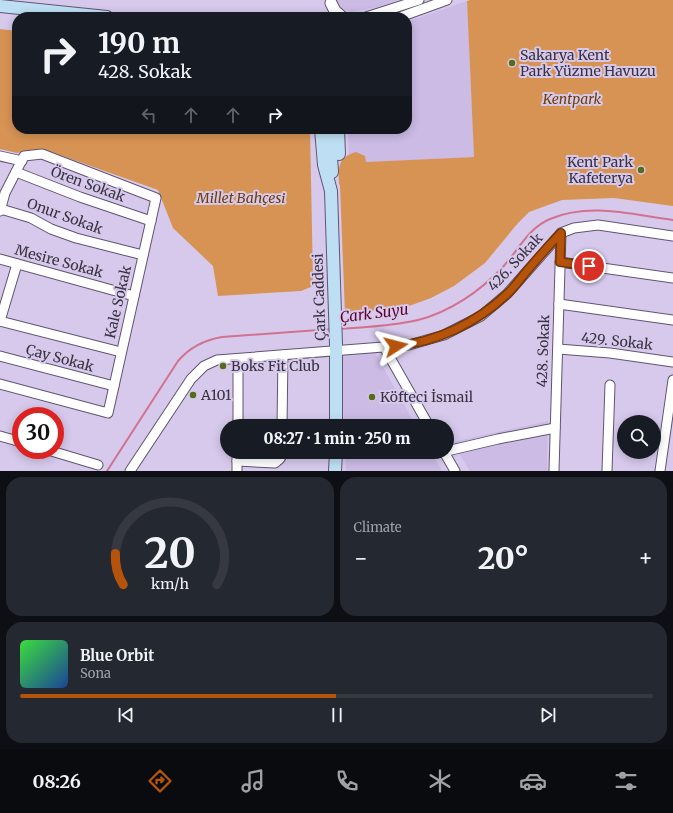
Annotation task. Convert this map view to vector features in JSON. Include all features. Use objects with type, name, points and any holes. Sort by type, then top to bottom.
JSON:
[{"type":"main road","points":[[0,6],[58,12]]},
{"type":"main road","name":"Çark Caddesi","points":[[321,134],[324,165],[332,186]]},
{"type":"main road","name":"Çark Caddesi","points":[[330,134],[336,348],[336,419]]},
{"type":"main road","points":[[332,186],[338,168],[338,134]]},
{"type":"main road","points":[[335,471],[336,459]]},
{"type":"street","points":[[381,12],[418,0]]},
{"type":"street","points":[[412,13],[447,0]]},
{"type":"street","points":[[331,2],[332,12]]},
{"type":"street","points":[[331,2],[338,12]]},
{"type":"street","name":"Kale Sokak","points":[[0,384],[108,412],[156,198],[42,154],[24,156],[22,161]]},
{"type":"street","points":[[0,156],[22,161],[2,192],[0,210]]},
{"type":"street","name":"Ören Sokak","points":[[16,172],[80,197],[151,221]]},
{"type":"street","name":"Onur Sokak","points":[[0,210],[31,218],[51,229],[76,238],[143,255]]},
{"type":"street","name":"426. Sokak","points":[[130,471],[191,379],[204,366],[217,360],[283,356],[336,348],[409,345],[444,335],[481,316],[507,294],[561,233],[574,228],[598,225],[673,236]]},
{"type":"street","name":"428. Sokak","points":[[554,471],[561,233]]},
{"type":"street","name":"Mesire Sokak","points":[[0,259],[134,296]]},
{"type":"street","points":[[560,262],[673,278]]},
{"type":"street","points":[[17,264],[0,321],[121,352]]},
{"type":"street","points":[[559,304],[673,320]]},
{"type":"street","points":[[384,347],[425,419]]},
{"type":"street","name":"429. Sokak","points":[[558,349],[610,353],[673,362]]},
{"type":"street","name":"Çay Sokak","points":[[0,356],[114,386]]},
{"type":"street","points":[[282,419],[283,356]]},
{"type":"street","points":[[238,359],[238,419]]},
{"type":"street","points":[[660,471],[669,430],[673,380]]},
{"type":"street","points":[[607,471],[610,385]]},
{"type":"street","points":[[454,449],[555,428]]},
{"type":"street","points":[[0,436],[12,439]]},
{"type":"street","points":[[64,454],[98,464]]},
{"type":"street","points":[[237,459],[237,471]]},
{"type":"street","points":[[253,459],[275,463],[278,459]]},
{"type":"street","points":[[448,459],[455,471]]},
{"type":"shaded area","points":[[336,0],[398,0],[382,6],[351,12],[342,9]]},
{"type":"shaded area","points":[[467,1],[474,157],[349,163],[348,134],[412,134],[412,20]]},
{"type":"shaded area","points":[[375,353],[412,419],[344,419],[341,357]]},
{"type":"shaded area","points":[[548,421],[547,471],[470,471],[454,445],[454,442]]},
{"type":"shaded area","points":[[345,459],[435,459],[442,471],[346,471]]},
{"type":"green space","name":"Kentpark","points":[[673,0],[673,206],[614,198],[562,200],[529,212],[485,263],[454,286],[431,298],[409,306],[345,314],[339,184],[339,168],[342,160],[350,154],[356,152],[365,156],[366,162],[474,157],[467,1]]},
{"type":"green space","name":"Millet Bahçesi","points":[[0,29],[12,30],[12,134],[310,134],[313,279],[311,287],[301,291],[218,296],[213,266],[173,228],[158,190],[43,149],[17,153],[0,149]]},
{"type":"waterway","name":"Çark Suyu","points":[[340,329],[399,324],[418,320],[442,312],[464,300],[493,277],[535,228],[550,219],[565,214],[580,211],[612,211],[673,220]]},
{"type":"waterway","name":"Çark Suyu","points":[[107,471],[178,361],[192,348],[203,342],[222,337],[332,329]]},
{"type":"place","name":"Sakarya Kent Park Yüzme Havuzu","points":[[512,63]]},
{"type":"place","name":"Kent Park Kafeterya","points":[[641,170]]},
{"type":"place","name":"Boks Fit Club","points":[[223,366]]},
{"type":"place","name":"A101","points":[[193,395]]},
{"type":"place","name":"Köfteci İsmail","points":[[372,397]]},
{"type":"route","points":[[396,346],[409,345],[444,335],[481,316],[507,294],[561,233],[560,262],[589,266]]}]
